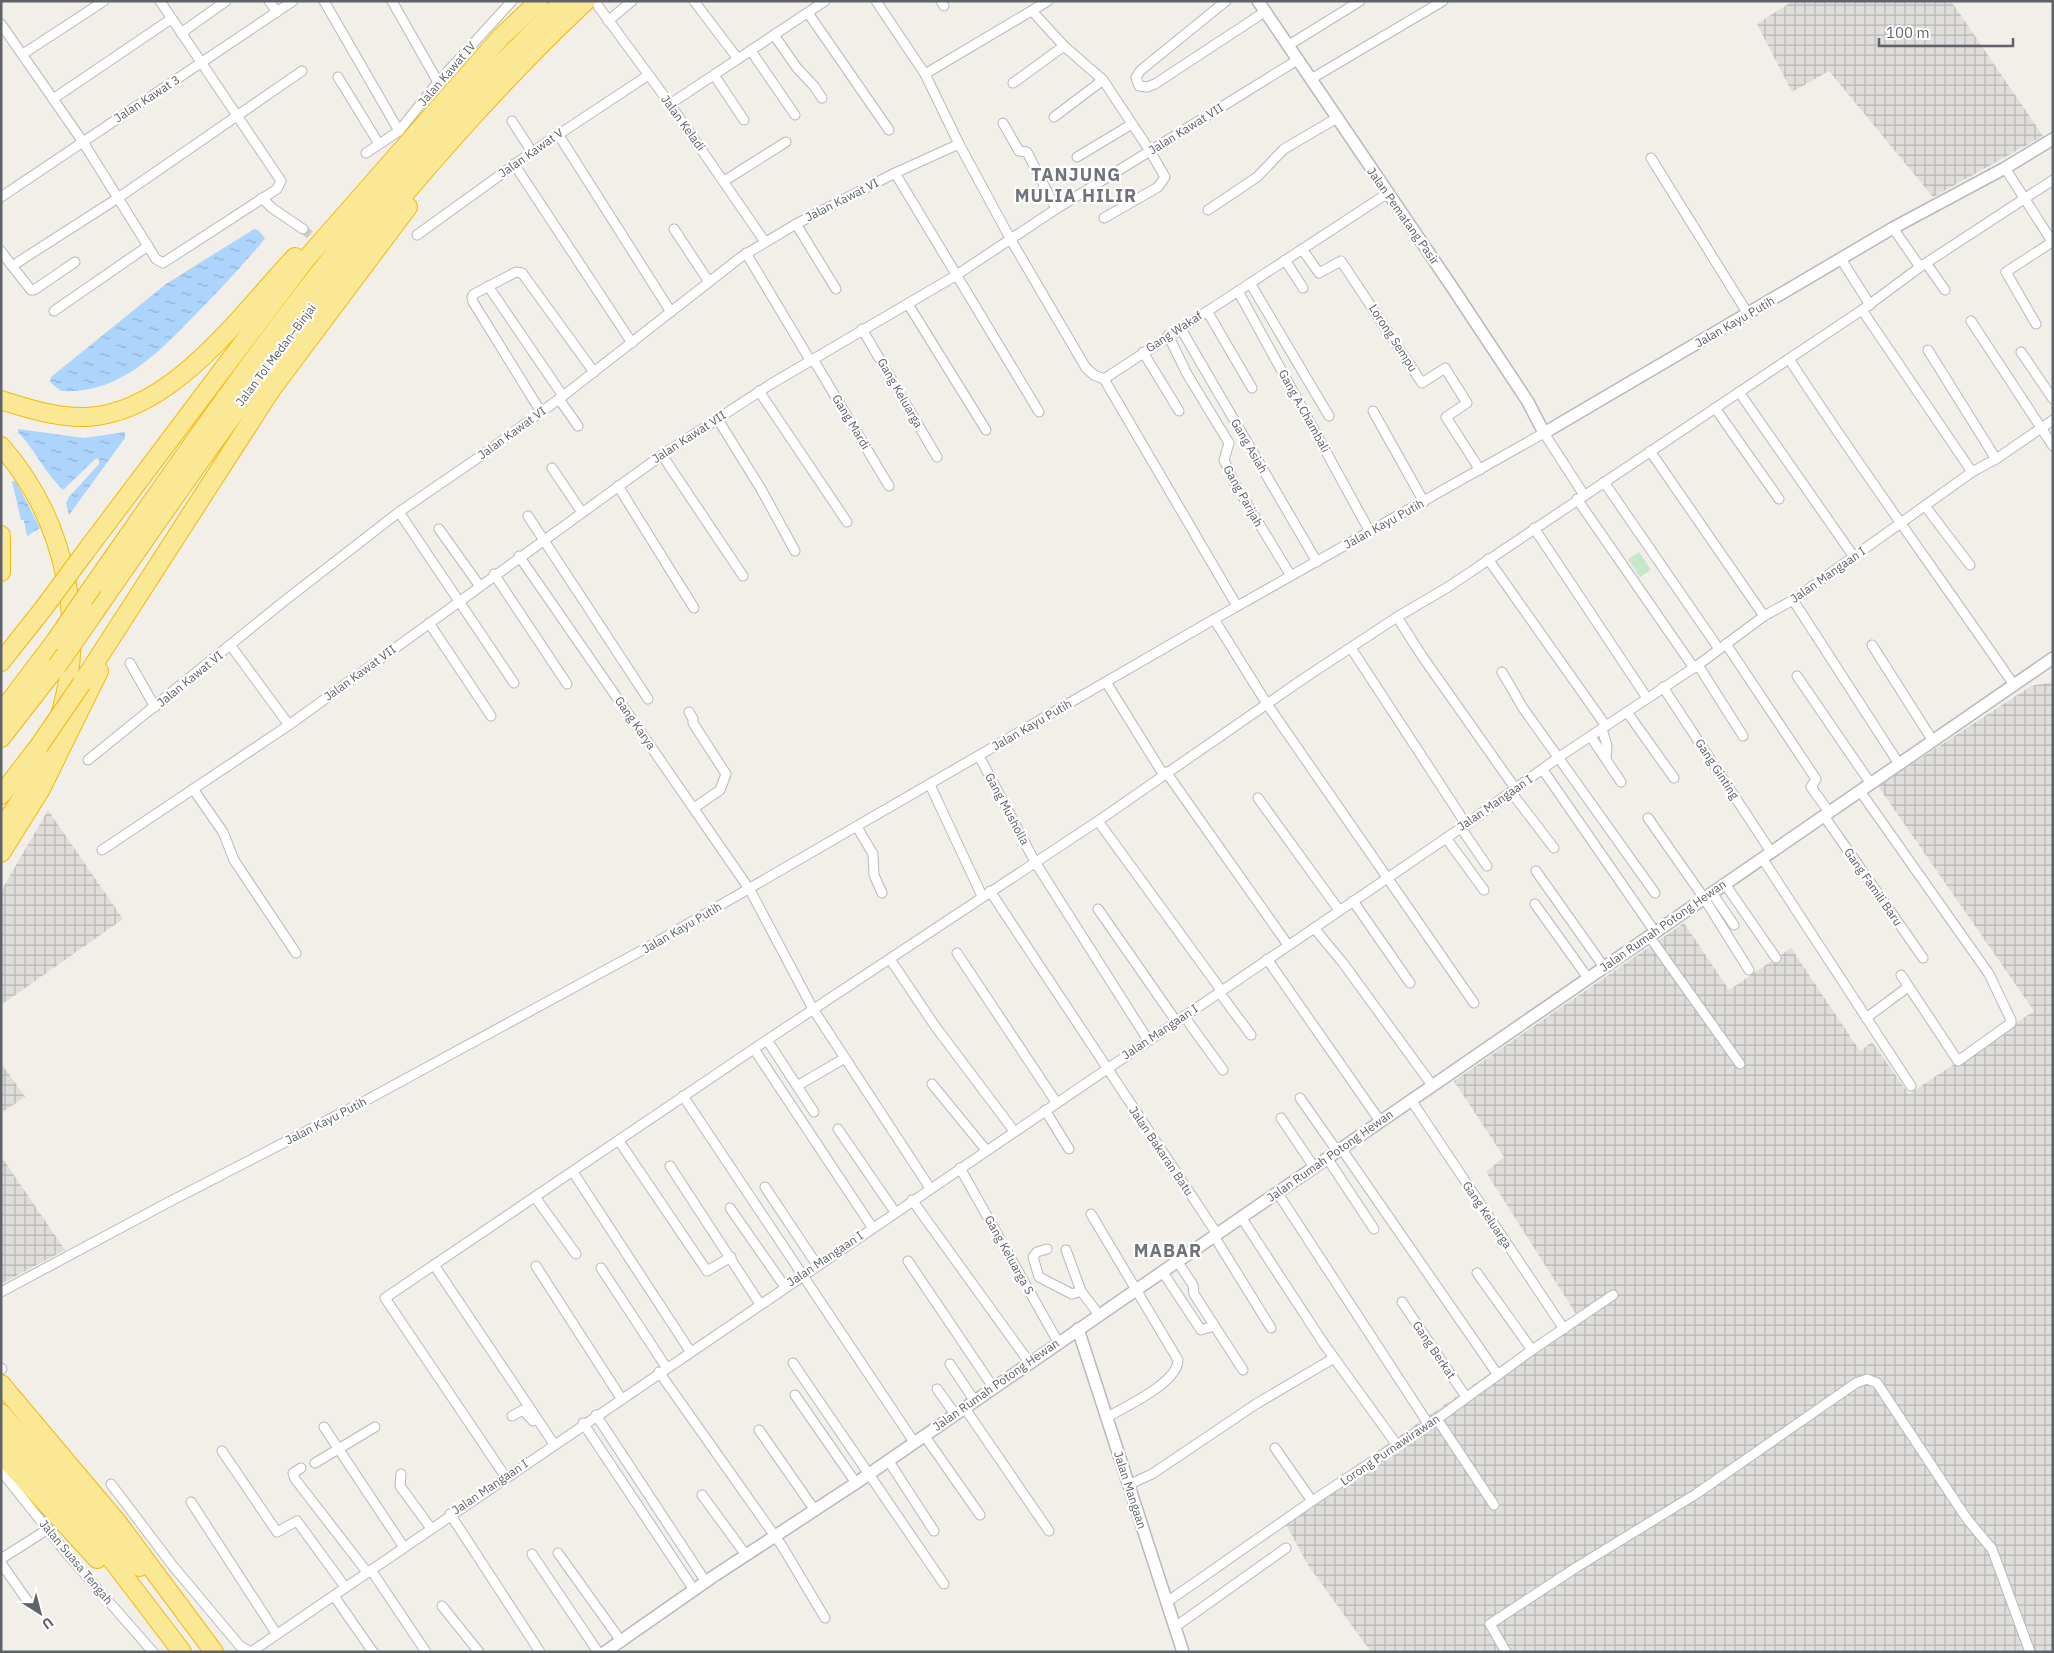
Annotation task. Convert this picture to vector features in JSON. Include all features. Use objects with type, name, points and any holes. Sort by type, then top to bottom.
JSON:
[{"type":"highway","points":[[1,400],[43,412],[86,417],[122,410],[159,393],[208,350],[406,132],[539,1]]},
{"type":"highway","name":"Jalan Tol Medan–Binjai","points":[[1,713],[56,640],[224,399],[340,246],[449,120],[564,1]]},
{"type":"highway","name":"Jalan Tol Medan–Binjai","points":[[1,738],[57,666],[217,435],[305,315],[388,213],[490,99],[592,4]]},
{"type":"highway","points":[[1,794],[42,750],[85,688],[193,508],[271,390],[490,99]]},
{"type":"highway","points":[[1,662],[43,609],[284,287],[406,132]]},
{"type":"highway","points":[[1,446],[28,481],[49,521],[63,562],[70,600],[72,640],[66,687],[56,728],[1,821]]},
{"type":"highway","points":[[1,535],[1,572]]},
{"type":"highway","points":[[3,842],[42,789],[85,688]]},
{"type":"highway","points":[[3,842],[26,792],[42,750]]},
{"type":"highway","points":[[1,1384],[118,1523],[213,1652]]},
{"type":"highway","points":[[1,1391],[67,1462]]},
{"type":"highway","points":[[1,1412],[213,1652]]},
{"type":"highway","points":[[1,1431],[109,1556],[182,1652]]},
{"type":"highway","points":[[1,1454],[182,1652]]},
{"type":"street","points":[[23,54],[104,1]]},
{"type":"street","points":[[1,24],[83,142],[156,259],[163,263],[277,189],[281,181],[160,1]]},
{"type":"street","points":[[181,32],[226,1]]},
{"type":"street","points":[[269,1],[276,12]]},
{"type":"street","name":"Jalan Kawat 3","points":[[1,198],[293,1]]},
{"type":"street","points":[[324,1],[406,132]]},
{"type":"street","points":[[392,1],[438,82]]},
{"type":"street","name":"Jalan Kawat IV","points":[[366,153],[406,132],[438,82],[512,1]]},
{"type":"street","points":[[608,21],[632,1]]},
{"type":"street","points":[[694,1],[738,60]]},
{"type":"street","points":[[670,104],[825,1]]},
{"type":"street","points":[[876,1],[925,74],[959,144],[1011,240],[1086,368],[1094,375],[1104,379],[1237,606]]},
{"type":"street","points":[[925,74],[1048,1]]},
{"type":"street","points":[[1226,1],[1141,70],[1136,77],[1139,86],[1147,87],[1155,84],[1266,11]]},
{"type":"street","name":"Jalan Pematang Pasir","points":[[1258,1],[1299,59],[1523,395],[1544,433]]},
{"type":"street","points":[[1289,45],[1360,1]]},
{"type":"street","points":[[1311,79],[1443,1]]},
{"type":"street","name":"Jalan Keladi","points":[[592,4],[608,21],[647,76],[670,104],[765,242]]},
{"type":"street","points":[[1032,11],[1064,46],[1103,80],[1164,173],[1163,184],[1104,218]]},
{"type":"street","points":[[808,13],[889,130]]},
{"type":"street","points":[[53,99],[171,19]]},
{"type":"street","points":[[774,35],[797,68],[814,86],[822,98]]},
{"type":"street","points":[[1013,84],[1064,46]]},
{"type":"street","points":[[752,51],[796,115]]},
{"type":"street","name":"Jalan Kawat VII","points":[[102,850],[289,725],[581,511],[662,455],[759,391],[955,276],[1056,209],[1299,59]]},
{"type":"street","points":[[12,266],[118,198],[302,71]]},
{"type":"street","points":[[714,75],[744,120]]},
{"type":"street","name":"Jalan Kawat V","points":[[417,235],[514,164],[647,76]]},
{"type":"street","points":[[338,77],[380,144]]},
{"type":"street","points":[[1054,117],[1103,80]]},
{"type":"street","points":[[1208,210],[1257,177],[1284,149],[1337,118]]},
{"type":"street","points":[[512,121],[532,152]]},
{"type":"street","points":[[1003,123],[1019,150],[1026,152],[1056,209]]},
{"type":"street","points":[[1077,157],[1132,124]]},
{"type":"street","points":[[558,134],[671,312]]},
{"type":"street","name":"Jalan Kayu Putih","points":[[1,1292],[167,1203],[363,1102],[750,890],[1214,619],[1480,470],[1893,228],[2005,168],[2053,138]]},
{"type":"street","points":[[724,181],[786,142]]},
{"type":"street","name":"Jalan Kawat VI","points":[[88,760],[283,602],[399,512],[541,412],[746,253],[796,224],[895,173],[959,144]]},
{"type":"street","points":[[1651,158],[1748,314]]},
{"type":"street","points":[[514,164],[632,343]]},
{"type":"street","points":[[2005,168],[2052,242],[2006,273],[2036,324]]},
{"type":"street","points":[[895,173],[955,276],[1039,412]]},
{"type":"street","points":[[505,1476],[385,1298],[813,1009],[1098,821],[1267,704],[1397,617],[1448,587],[1866,307],[1923,265],[2053,180]]},
{"type":"street","name":"Gang Wakaf","points":[[1104,379],[1168,335],[1388,193]]},
{"type":"street","points":[[262,198],[272,208],[303,229]]},
{"type":"street","points":[[796,224],[836,289]]},
{"type":"street","points":[[1893,228],[1945,290]]},
{"type":"street","points":[[674,229],[709,282]]},
{"type":"street","points":[[54,311],[148,246]]},
{"type":"street","name":"Lorong Sempu","points":[[1302,249],[1319,273],[1341,261],[1422,382],[1444,368],[1467,404],[1446,417],[1480,470]]},
{"type":"street","points":[[1,251],[31,290],[34,290],[75,262]]},
{"type":"street","name":"Gang Mardi","points":[[746,253],[888,486]]},
{"type":"street","points":[[1841,259],[1866,307],[1972,472]]},
{"type":"street","points":[[1285,260],[1303,288]]},
{"type":"street","points":[[541,412],[473,302],[472,297],[474,294],[516,272],[522,273],[594,372]]},
{"type":"street","points":[[1250,283],[1329,416]]},
{"type":"street","points":[[488,286],[578,426]]},
{"type":"street","name":"Gang A.Chambali","points":[[1238,291],[1370,532]]},
{"type":"street","points":[[908,304],[986,430]]},
{"type":"street","points":[[1207,311],[1252,388]]},
{"type":"street","points":[[1971,321],[2053,446]]},
{"type":"street","name":"Gang Keluarga","points":[[862,329],[937,457]]},
{"type":"street","name":"Gang Asiah","points":[[1182,329],[1317,562]]},
{"type":"street","name":"Gang Parijah","points":[[1168,335],[1192,382],[1230,443],[1224,460],[1235,484],[1290,576]]},
{"type":"street","points":[[1928,350],[1996,459]]},
{"type":"street","points":[[1143,352],[1179,411]]},
{"type":"street","points":[[2022,352],[2053,399]]},
{"type":"street","points":[[1789,359],[1857,463],[1902,523],[2014,685]]},
{"type":"street","points":[[1293,393],[1309,384]]},
{"type":"street","points":[[759,391],[847,522]]},
{"type":"street","points":[[1739,392],[1854,557]]},
{"type":"street","points":[[1715,408],[1779,499]]},
{"type":"street","points":[[1373,411],[1424,502]]},
{"type":"street","points":[[718,418],[761,489],[795,552]]},
{"type":"street","name":"Jalan Mangaan I","points":[[251,1652],[276,1633],[334,1596],[430,1527],[1464,826],[1559,757],[1592,737],[1663,686],[1696,666],[1764,616],[1793,600],[1972,472],[1996,459],[2053,420]]},
{"type":"street","points":[[1544,433],[1581,497],[1743,736]]},
{"type":"street","points":[[1650,451],[1764,616]]},
{"type":"street","points":[[662,455],[743,576]]},
{"type":"street","points":[[552,468],[581,511]]},
{"type":"street","points":[[1604,482],[1723,647]]},
{"type":"street","points":[[618,486],[694,608]]},
{"type":"street","points":[[1925,506],[1970,565]]},
{"type":"street","points":[[399,512],[514,683]]},
{"type":"street","points":[[528,516],[648,699]]},
{"type":"street","points":[[1534,528],[1647,698]]},
{"type":"street","points":[[439,529],[479,585]]},
{"type":"street","name":"Gang Karya","points":[[519,556],[750,890],[813,1009],[930,1188]]},
{"type":"street","points":[[1488,559],[1604,728],[1607,746],[1606,759]]},
{"type":"street","points":[[494,574],[567,684]]},
{"type":"street","points":[[1793,600],[1900,764]]},
{"type":"street","points":[[1397,617],[1554,848]]},
{"type":"street","points":[[1214,619],[1267,704],[1474,1003]]},
{"type":"street","points":[[429,623],[490,716]]},
{"type":"street","points":[[1872,645],[1933,741]]},
{"type":"street","points":[[231,646],[289,725]]},
{"type":"street","name":"Gang Famili Baru","points":[[1723,647],[1816,779],[1810,787],[1826,814],[1923,958]]},
{"type":"street","points":[[1351,648],[1464,826],[1487,866]]},
{"type":"street","name":"Jalan Rumah Potong Hewan","points":[[605,1652],[694,1590],[870,1473],[2053,658]]},
{"type":"street","points":[[130,663],[155,707]]},
{"type":"street","points":[[1502,672],[1523,708],[1655,892]]},
{"type":"street","points":[[1797,676],[1871,784]]},
{"type":"street","points":[[1106,682],[1165,773],[1288,945]]},
{"type":"street","name":"Gang Ginting","points":[[1663,686],[1866,1018],[1911,1086]]},
{"type":"street","points":[[689,712],[693,723],[726,774],[720,790],[694,808]]},
{"type":"street","points":[[1627,712],[1674,778]]},
{"type":"street","points":[[1592,737],[1621,782]]},
{"type":"street","name":"Gang Musholla","points":[[979,756],[1035,862],[1148,1040]]},
{"type":"street","points":[[1543,770],[1740,1064]]},
{"type":"street","name":"Jalan Bakaran Batu","points":[[930,785],[986,894],[1106,1069],[1215,1235],[1271,1328]]},
{"type":"street","points":[[193,789],[223,832],[234,860],[296,953]]},
{"type":"street","points":[[1860,791],[1989,974],[2011,1020],[2011,1024],[1958,1060],[1901,975]]},
{"type":"street","points":[[1258,798],[1339,910]]},
{"type":"street","points":[[1648,818],[1708,896],[1734,925]]},
{"type":"street","points":[[1098,821],[1252,1035]]},
{"type":"street","points":[[857,827],[873,854],[874,875],[882,893]]},
{"type":"street","points":[[1446,838],[1484,890]]},
{"type":"street","points":[[1536,871],[1604,967]]},
{"type":"street","points":[[1726,884],[1776,958]]},
{"type":"street","points":[[1708,896],[1748,970]]},
{"type":"street","points":[[1353,901],[1410,983]]},
{"type":"street","points":[[1536,904],[1588,978]]},
{"type":"street","points":[[1098,909],[1180,1018],[1223,1070]]},
{"type":"street","points":[[1314,928],[1344,963],[1432,1086]]},
{"type":"street","points":[[957,953],[1056,1102]]},
{"type":"street","points":[[890,958],[935,1026],[1014,1131]]},
{"type":"street","points":[[1267,959],[1380,1122]]},
{"type":"street","points":[[1866,1018],[1908,987]]},
{"type":"street","points":[[767,1040],[814,1112]]},
{"type":"street","points":[[754,1049],[872,1227]]},
{"type":"street","points":[[787,1100],[799,1089],[845,1058]]},
{"type":"street","points":[[932,1084],[986,1150]]},
{"type":"street","points":[[683,1096],[919,1439],[980,1515]]},
{"type":"street","points":[[1300,1098],[1498,1375]]},
{"type":"street","name":"Gang Keluarga","points":[[1411,1100],[1564,1329]]},
{"type":"street","points":[[1045,1110],[1069,1149]]},
{"type":"street","points":[[1281,1118],[1314,1166]]},
{"type":"street","points":[[838,1129],[895,1212]]},
{"type":"street","points":[[618,1141],[707,1271],[730,1257]]},
{"type":"street","points":[[1327,1158],[1374,1229]]},
{"type":"street","points":[[670,1166],[760,1304]]},
{"type":"street","name":"Gang Keluarga S","points":[[960,1168],[1058,1342]]},
{"type":"street","points":[[572,1172],[690,1351]]},
{"type":"street","points":[[765,1187],[817,1265]]},
{"type":"street","points":[[1277,1192],[1433,1422],[1494,1505]]},
{"type":"street","points":[[535,1197],[576,1254]]},
{"type":"street","points":[[912,1200],[1029,1362]]},
{"type":"street","points":[[730,1208],[785,1287]]},
{"type":"street","points":[[1091,1214],[1178,1356],[1178,1365],[1160,1386],[1106,1418]]},
{"type":"street","points":[[1241,1217],[1334,1358],[1397,1445]]},
{"type":"street","points":[[1047,1249],[1038,1252],[1033,1257],[1039,1277],[1072,1294],[1080,1291]]},
{"type":"street","points":[[1066,1250],[1080,1291],[1100,1315]]},
{"type":"street","points":[[908,1260],[993,1387]]},
{"type":"street","points":[[1177,1261],[1193,1285],[1194,1294],[1243,1370]]},
{"type":"street","points":[[434,1265],[552,1445]]},
{"type":"street","points":[[536,1266],[621,1398]]},
{"type":"street","points":[[601,1268],[663,1369],[775,1536],[825,1618]]},
{"type":"street","points":[[1162,1271],[1201,1330],[1214,1326]]},
{"type":"street","points":[[1477,1272],[1532,1350]]},
{"type":"street","name":"Lorong Purnawirawan","points":[[1167,1602],[1312,1501],[1433,1422],[1612,1295]]},
{"type":"street","name":"Gang Berkat","points":[[1402,1302],[1466,1397]]},
{"type":"street","name":"Jalan Mangaan","points":[[1078,1329],[1175,1627],[1180,1651]]},
{"type":"street","points":[[1128,1485],[1152,1474],[1256,1404],[1334,1358]]},
{"type":"street","points":[[793,1363],[870,1473],[944,1584]]},
{"type":"street","points":[[950,1364],[974,1400]]},
{"type":"street","points":[[1506,1652],[1490,1624],[1577,1567],[1696,1494],[1856,1383],[1867,1380],[1877,1383],[1967,1518],[1992,1549],[2030,1652]]},
{"type":"street","points":[[937,1389],[959,1411],[1049,1531]]},
{"type":"street","points":[[795,1395],[856,1482]]},
{"type":"street","points":[[512,1416],[520,1410],[526,1412],[552,1445]]},
{"type":"street","points":[[596,1415],[706,1582]]},
{"type":"street","points":[[583,1423],[694,1590]]},
{"type":"street","points":[[823,1434],[836,1425]]},
{"type":"street","points":[[324,1427],[403,1546]]},
{"type":"street","points":[[315,1463],[375,1427]]},
{"type":"street","points":[[759,1430],[814,1510]]},
{"type":"street","points":[[1275,1448],[1312,1501]]},
{"type":"street","points":[[222,1451],[277,1532],[297,1521],[345,1587]]},
{"type":"street","points":[[888,1460],[934,1531]]},
{"type":"street","points":[[300,1468],[293,1473],[295,1479],[369,1571],[426,1652]]},
{"type":"street","name":"Jalan Suasa Tengah","points":[[1,1471],[153,1652]]},
{"type":"street","points":[[401,1474],[400,1486],[430,1527]]},
{"type":"street","points":[[112,1484],[179,1573],[240,1646],[251,1652]]},
{"type":"street","points":[[702,1494],[746,1555]]},
{"type":"street","points":[[191,1502],[276,1633]]},
{"type":"street","points":[[450,1514],[540,1652]]},
{"type":"street","points":[[1,1546],[4,1557],[48,1529]]},
{"type":"street","points":[[1175,1627],[1286,1548]]},
{"type":"street","points":[[558,1553],[621,1641]]},
{"type":"street","points":[[532,1554],[598,1652]]},
{"type":"street","points":[[1,1563],[29,1603]]},
{"type":"street","points":[[334,1596],[374,1652]]},
{"type":"street","points":[[442,1606],[479,1652]]},
{"type":"shaded area","points":[[1793,1],[1951,1],[2043,136],[1933,197],[1829,71],[1792,92],[1757,24]]},
{"type":"shaded area","points":[[2053,682],[2053,1652],[1371,1652],[1308,1565],[1282,1517],[1576,1314],[1486,1172],[1504,1157],[1454,1081],[1684,923],[1729,990],[1791,948],[1860,1051],[1872,1042],[1909,1094],[2034,1011],[1878,786],[2031,686]]},
{"type":"shaded area","points":[[48,810],[123,919],[1,1005],[1,891]]},
{"type":"shaded area","points":[[1,1063],[25,1097],[1,1113]]},
{"type":"shaded area","points":[[1,1156],[65,1250],[1,1284]]},
{"type":"green space","points":[[1639,552],[1651,570],[1640,577],[1628,559]]},
{"type":"water","points":[[254,229],[258,230],[265,238],[259,246],[202,308],[150,358],[118,379],[101,386],[82,390],[61,391],[50,382],[51,377],[166,284]]},
{"type":"water","points":[[18,429],[84,438],[125,432],[125,438],[69,515],[66,503],[69,497],[99,464],[99,460],[97,458],[94,460],[63,490],[18,432]]},
{"type":"water","points":[[12,481],[16,481],[40,528],[27,536],[24,520],[21,520]]},
{"type":"tunnel","points":[[303,229],[322,245]]},
{"type":"district","name":"TANJUNG MULIA HILIR","points":[[1076,185]]},
{"type":"district","name":"MABAR","points":[[1168,1251]]}]
